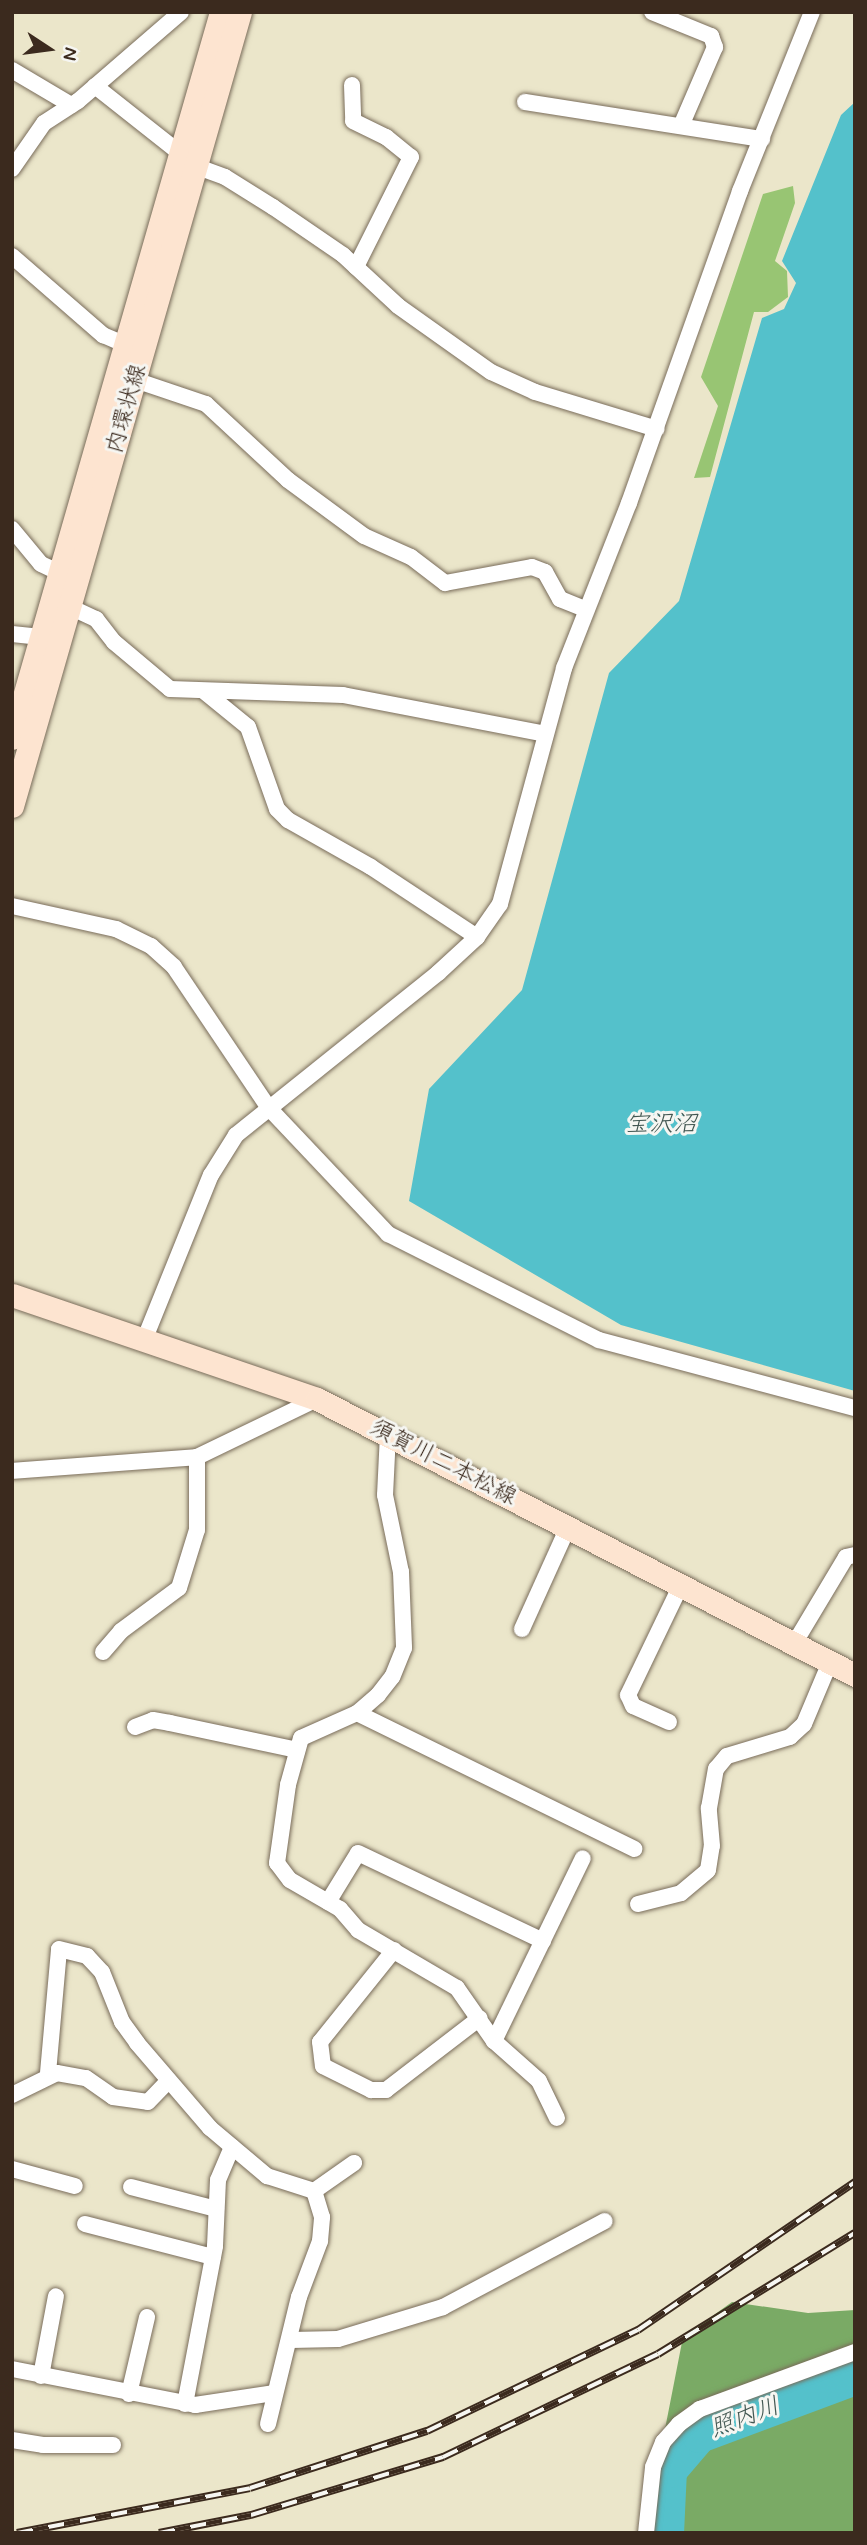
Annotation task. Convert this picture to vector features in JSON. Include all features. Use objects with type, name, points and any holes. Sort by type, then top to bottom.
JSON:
[{"type":"street","points":[[12,169],[44,123],[95,86],[181,12]]},
{"type":"street","name":"内環状線","points":[[12,806],[135,380],[221,12]]},
{"type":"street","name":"内環状線","points":[[12,738],[126,345],[186,160],[240,12]]},
{"type":"street","points":[[652,12],[711,36],[715,47],[681,126]]},
{"type":"street","points":[[145,1338],[211,1175],[236,1135],[399,1006],[477,937],[500,904],[545,734],[585,609],[656,429],[762,139],[812,12]]},
{"type":"street","points":[[12,70],[71,105]]},
{"type":"street","points":[[352,85],[353,121],[386,136],[411,157],[356,267]]},
{"type":"street","points":[[95,86],[186,160],[249,191],[356,267],[398,306],[491,372],[535,392],[656,429]]},
{"type":"street","points":[[525,102],[762,139]]},
{"type":"street","points":[[12,256],[103,335],[126,345]]},
{"type":"street","points":[[135,380],[206,404],[288,480],[371,541],[411,557],[445,583],[532,567],[545,572],[560,599],[585,609]]},
{"type":"street","points":[[12,529],[41,564],[60,573]]},
{"type":"street","points":[[70,607],[96,619],[114,642],[170,689],[343,695],[545,734]]},
{"type":"street","points":[[12,634],[41,637]]},
{"type":"street","points":[[205,692],[248,727],[277,808],[288,820],[371,867],[477,937]]},
{"type":"street","points":[[12,906],[116,929],[151,946],[174,967],[268,1107],[388,1234],[599,1340],[855,1408]]},
{"type":"street","name":"須賀川二本松線","points":[[12,1295],[145,1338],[317,1399],[855,1675]]},
{"type":"street","points":[[12,1471],[197,1457],[317,1399]]},
{"type":"street","points":[[388,1434],[385,1495],[401,1573],[404,1648],[388,1683],[357,1713],[306,1734],[297,1750],[277,1863],[290,1880],[328,1902],[358,1930],[457,1988],[494,2041],[539,2081],[556,2118]]},
{"type":"street","points":[[103,1652],[121,1631],[179,1588],[197,1530],[197,1457]]},
{"type":"street","points":[[522,1629],[568,1527]]},
{"type":"street","points":[[794,1644],[846,1557],[855,1555]]},
{"type":"street","points":[[669,1722],[633,1706],[628,1695],[681,1585]]},
{"type":"street","points":[[638,1904],[681,1893],[708,1870],[716,1769],[737,1752],[798,1730],[811,1713],[830,1662]]},
{"type":"street","points":[[357,1713],[634,1849]]},
{"type":"street","points":[[135,1727],[153,1720],[297,1750]]},
{"type":"street","points":[[328,1902],[358,1853],[543,1941]]},
{"type":"street","points":[[494,2041],[583,1858]]},
{"type":"street","points":[[48,2073],[59,1949],[87,1956],[102,1972],[122,2022],[169,2080],[232,2147],[267,2176],[314,2191]]},
{"type":"street","points":[[394,1950],[322,2039],[323,2066],[371,2090],[386,2091],[480,2018]]},
{"type":"street","points":[[12,2095],[48,2073],[79,2076],[105,2093],[141,2102],[154,2097],[169,2080]]},
{"type":"street","points":[[185,2404],[213,2257],[221,2166],[232,2147]]},
{"type":"street","points":[[314,2191],[354,2163]]},
{"type":"street","points":[[12,2169],[75,2186]]},
{"type":"street","points":[[131,2187],[216,2209]]},
{"type":"street","points":[[268,2424],[299,2297],[320,2241],[322,2217],[314,2191]]},
{"type":"street","points":[[290,2340],[338,2339],[443,2307],[605,2221]]},
{"type":"street","points":[[85,2224],[213,2257]]},
{"type":"street","points":[[41,2376],[55,2296]]},
{"type":"street","points":[[129,2394],[147,2317]]},
{"type":"street","points":[[646,2533],[653,2467],[663,2442],[679,2424],[700,2409],[855,2352]]},
{"type":"street","points":[[12,2369],[185,2404],[220,2404],[274,2393]]},
{"type":"street","points":[[12,2440],[43,2445],[113,2445]]},
{"type":"green space","points":[[793,186],[795,203],[775,261],[787,271],[788,297],[768,312],[754,312],[710,477],[694,478],[718,406],[701,377],[763,194]]},
{"type":"green space","points":[[732,2302],[808,2313],[855,2310],[855,2533],[637,2533],[656,2475],[683,2337]]},
{"type":"water","name":"宝沢沼","points":[[855,102],[855,1391],[621,1325],[409,1201],[429,1089],[522,990],[609,673],[679,601],[762,318],[784,309],[796,283],[782,261],[841,115]]},
{"type":"waterway","name":"照内川","points":[[666,2533],[669,2470],[699,2435],[855,2377]]},
{"type":"railway","points":[[17,2533],[250,2488],[427,2431],[638,2330],[855,2182]]},
{"type":"railway","points":[[159,2533],[251,2515],[443,2457],[658,2354],[855,2233]]}]
